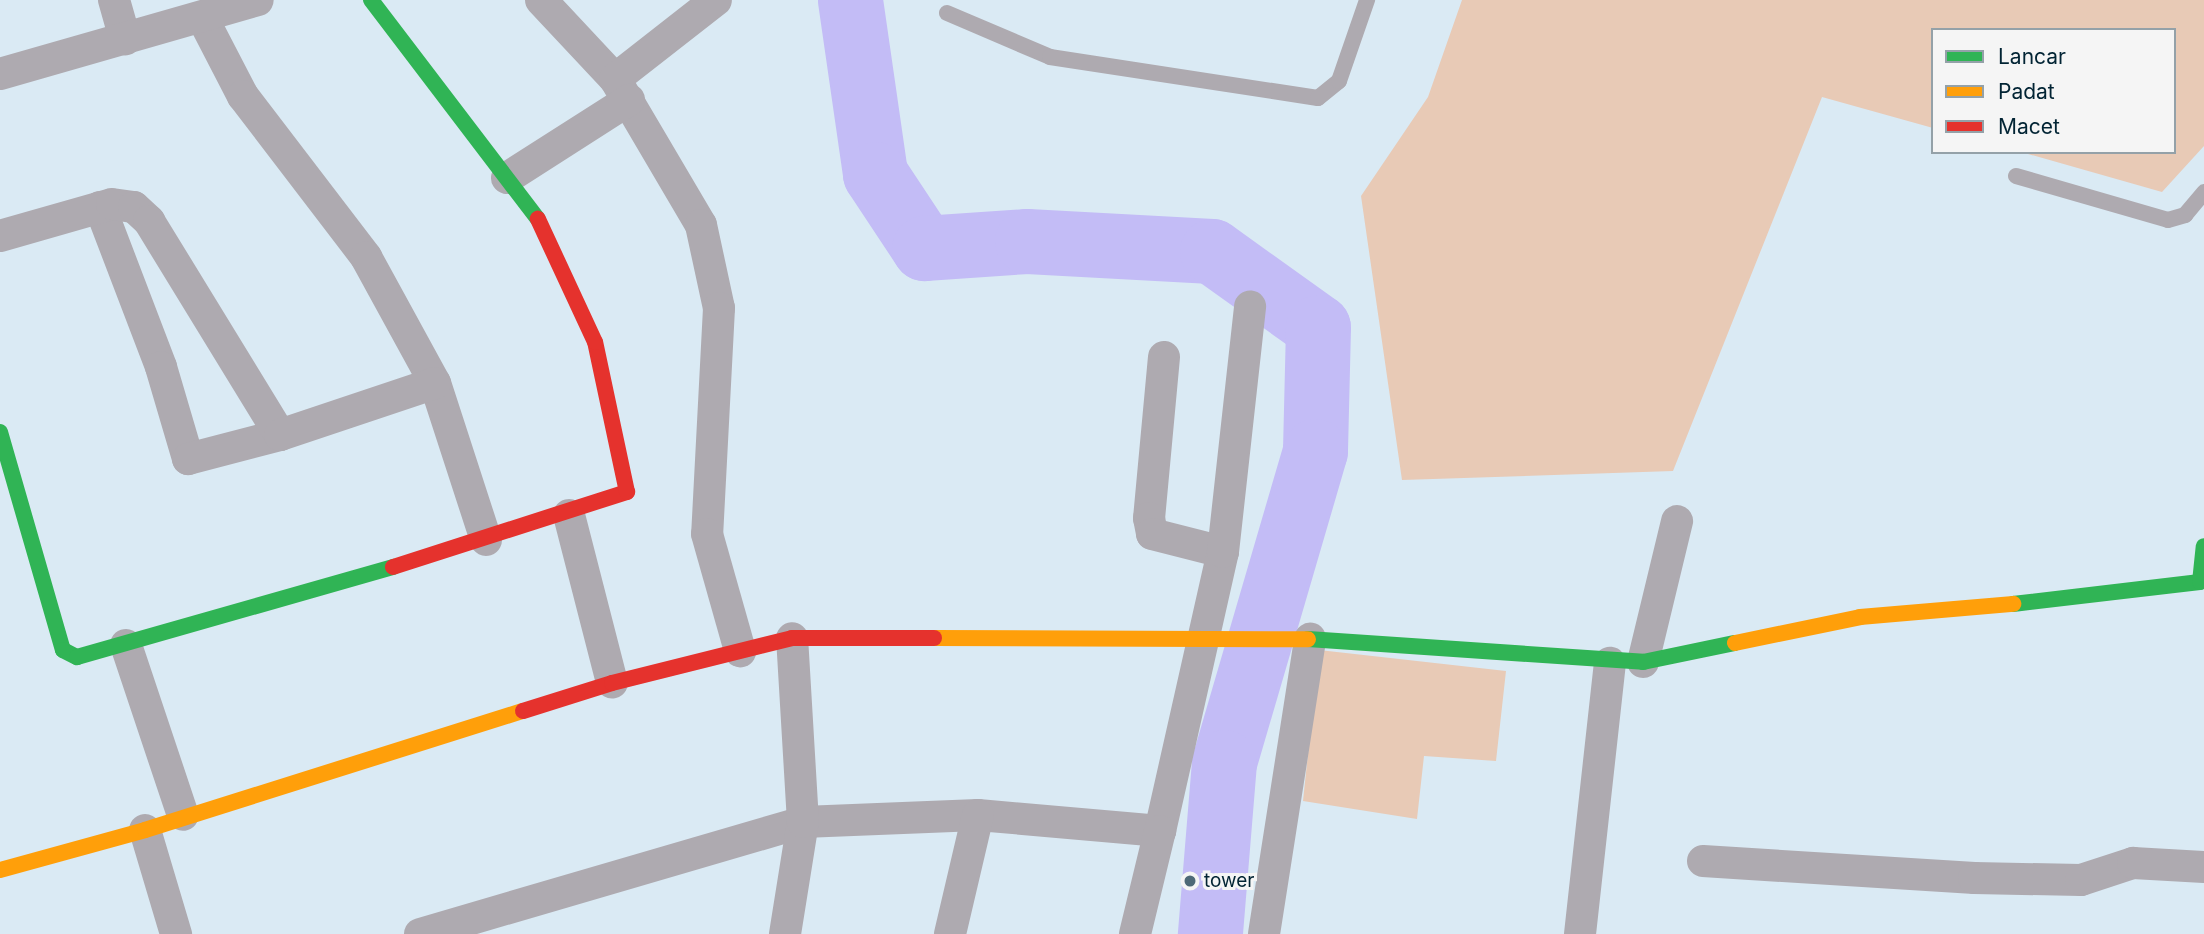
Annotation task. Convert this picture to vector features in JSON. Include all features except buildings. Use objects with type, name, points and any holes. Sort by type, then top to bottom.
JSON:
[{"type":"street","points":[[114,0],[125,39]]},
{"type":"street","points":[[0,74],[258,0]]},
{"type":"street","points":[[0,432],[63,650],[77,657],[486,540],[569,514],[626,492],[595,342],[535,213],[371,0]]},
{"type":"street","points":[[541,0],[622,90],[701,225],[719,308],[707,534],[740,651]]},
{"type":"street","points":[[507,178],[622,90],[716,0]]},
{"type":"street","points":[[202,17],[243,96],[366,257],[435,383],[486,540]]},
{"type":"street","points":[[100,207],[162,367],[188,458],[280,435],[435,383]]},
{"type":"street","points":[[0,236],[100,207],[134,207],[149,221],[280,435]]},
{"type":"street","points":[[1135,934],[1160,831],[1200,636],[1223,552],[1250,306]]},
{"type":"street","points":[[1164,357],[1149,518],[1152,534],[1223,552]]},
{"type":"street","points":[[569,514],[612,683]]},
{"type":"street","points":[[1643,662],[1677,520]]},
{"type":"street","points":[[0,870],[145,830],[183,815],[612,683],[792,638],[1298,638],[1610,663],[1643,662],[1860,617],[2080,599],[2200,582],[2204,546]]},
{"type":"street","points":[[785,934],[803,822],[792,638]]},
{"type":"street","points":[[1264,934],[1298,638]]},
{"type":"street","points":[[126,645],[183,815]]},
{"type":"street","points":[[1580,934],[1610,663]]},
{"type":"street","points":[[420,934],[803,822],[978,815],[1160,831]]},
{"type":"street","points":[[950,934],[978,815]]},
{"type":"street","points":[[145,830],[176,934]]},
{"type":"street","points":[[1703,862],[2014,879],[2081,880],[2133,863],[2204,867]]},
{"type":"lane","points":[[947,13],[1050,57],[1318,98],[1339,81],[1367,0]]},
{"type":"lane","points":[[2016,176],[2168,220],[2185,215],[2204,192]]},
{"type":"shaded area","points":[[1462,0],[2204,0],[2204,146],[2162,192],[2028,154],[2176,154],[2176,28],[1931,28],[1931,127],[1822,97],[1673,471],[1402,480],[1361,196],[1428,97]]},
{"type":"shaded area","points":[[1319,650],[1506,671],[1496,761],[1424,756],[1417,819],[1303,801]]},
{"type":"waterway","points":[[850,0],[875,174],[924,248],[1027,241],[1212,251],[1318,327],[1315,451],[1224,762],[1210,934]]},
{"type":"traffic: fast","points":[[371,0],[538,219]]},
{"type":"traffic: fast","points":[[0,432],[63,650],[77,657],[393,567]]},
{"type":"traffic: fast","points":[[2013,604],[2200,582],[2204,546]]},
{"type":"traffic: fast","points":[[1308,639],[1643,662],[1735,643]]},
{"type":"traffic: slow","points":[[1735,643],[1860,617],[2013,604]]},
{"type":"traffic: slow","points":[[934,638],[1308,639]]},
{"type":"traffic: slow","points":[[0,870],[145,830],[523,711]]},
{"type":"traffic: jam","points":[[393,567],[627,492],[595,342],[538,219]]},
{"type":"traffic: jam","points":[[523,711],[612,683],[792,638],[934,638]]},
{"type":"place","name":"tower","points":[[1190,881]]}]
